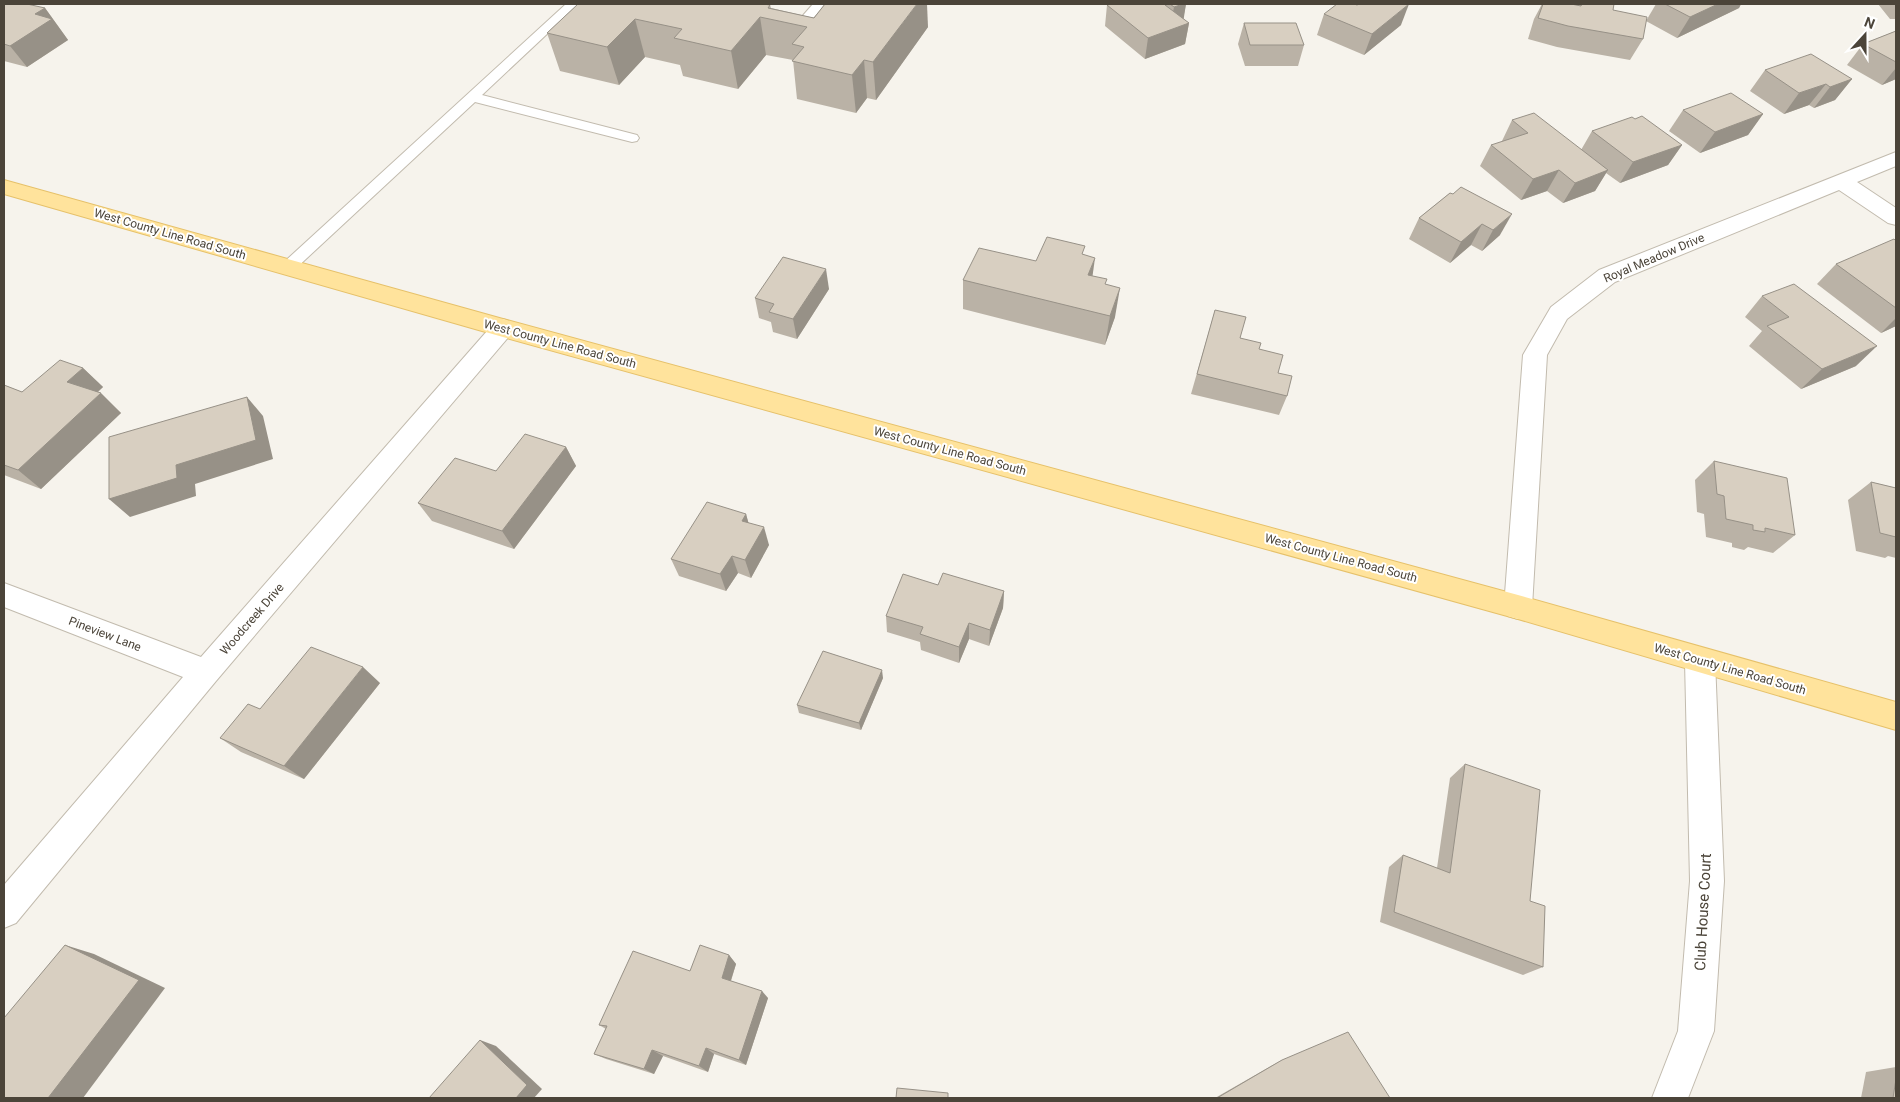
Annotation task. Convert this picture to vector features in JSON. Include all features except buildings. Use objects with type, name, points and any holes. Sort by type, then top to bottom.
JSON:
[{"type":"main road","name":"West County Line Road South","points":[[4,187],[503,328],[1518,607],[1896,716]]},
{"type":"street","name":"Royal Meadow Drive","points":[[1518,607],[1536,355],[1559,313],[1607,276],[1896,159]]},
{"type":"street","points":[[1842,182],[1896,218]]},
{"type":"street","name":"Woodcreek Drive","points":[[4,911],[206,672],[503,328]]},
{"type":"street","name":"Pineview Lane","points":[[4,595],[206,672]]},
{"type":"street","name":"Club House Court","points":[[1670,1098],[1696,1031],[1707,881],[1700,661]]},
{"type":"lane","points":[[288,267],[574,4]]},
{"type":"lane","points":[[776,28],[794,32],[818,4]]},
{"type":"lane","points":[[472,97],[632,138]]}]
